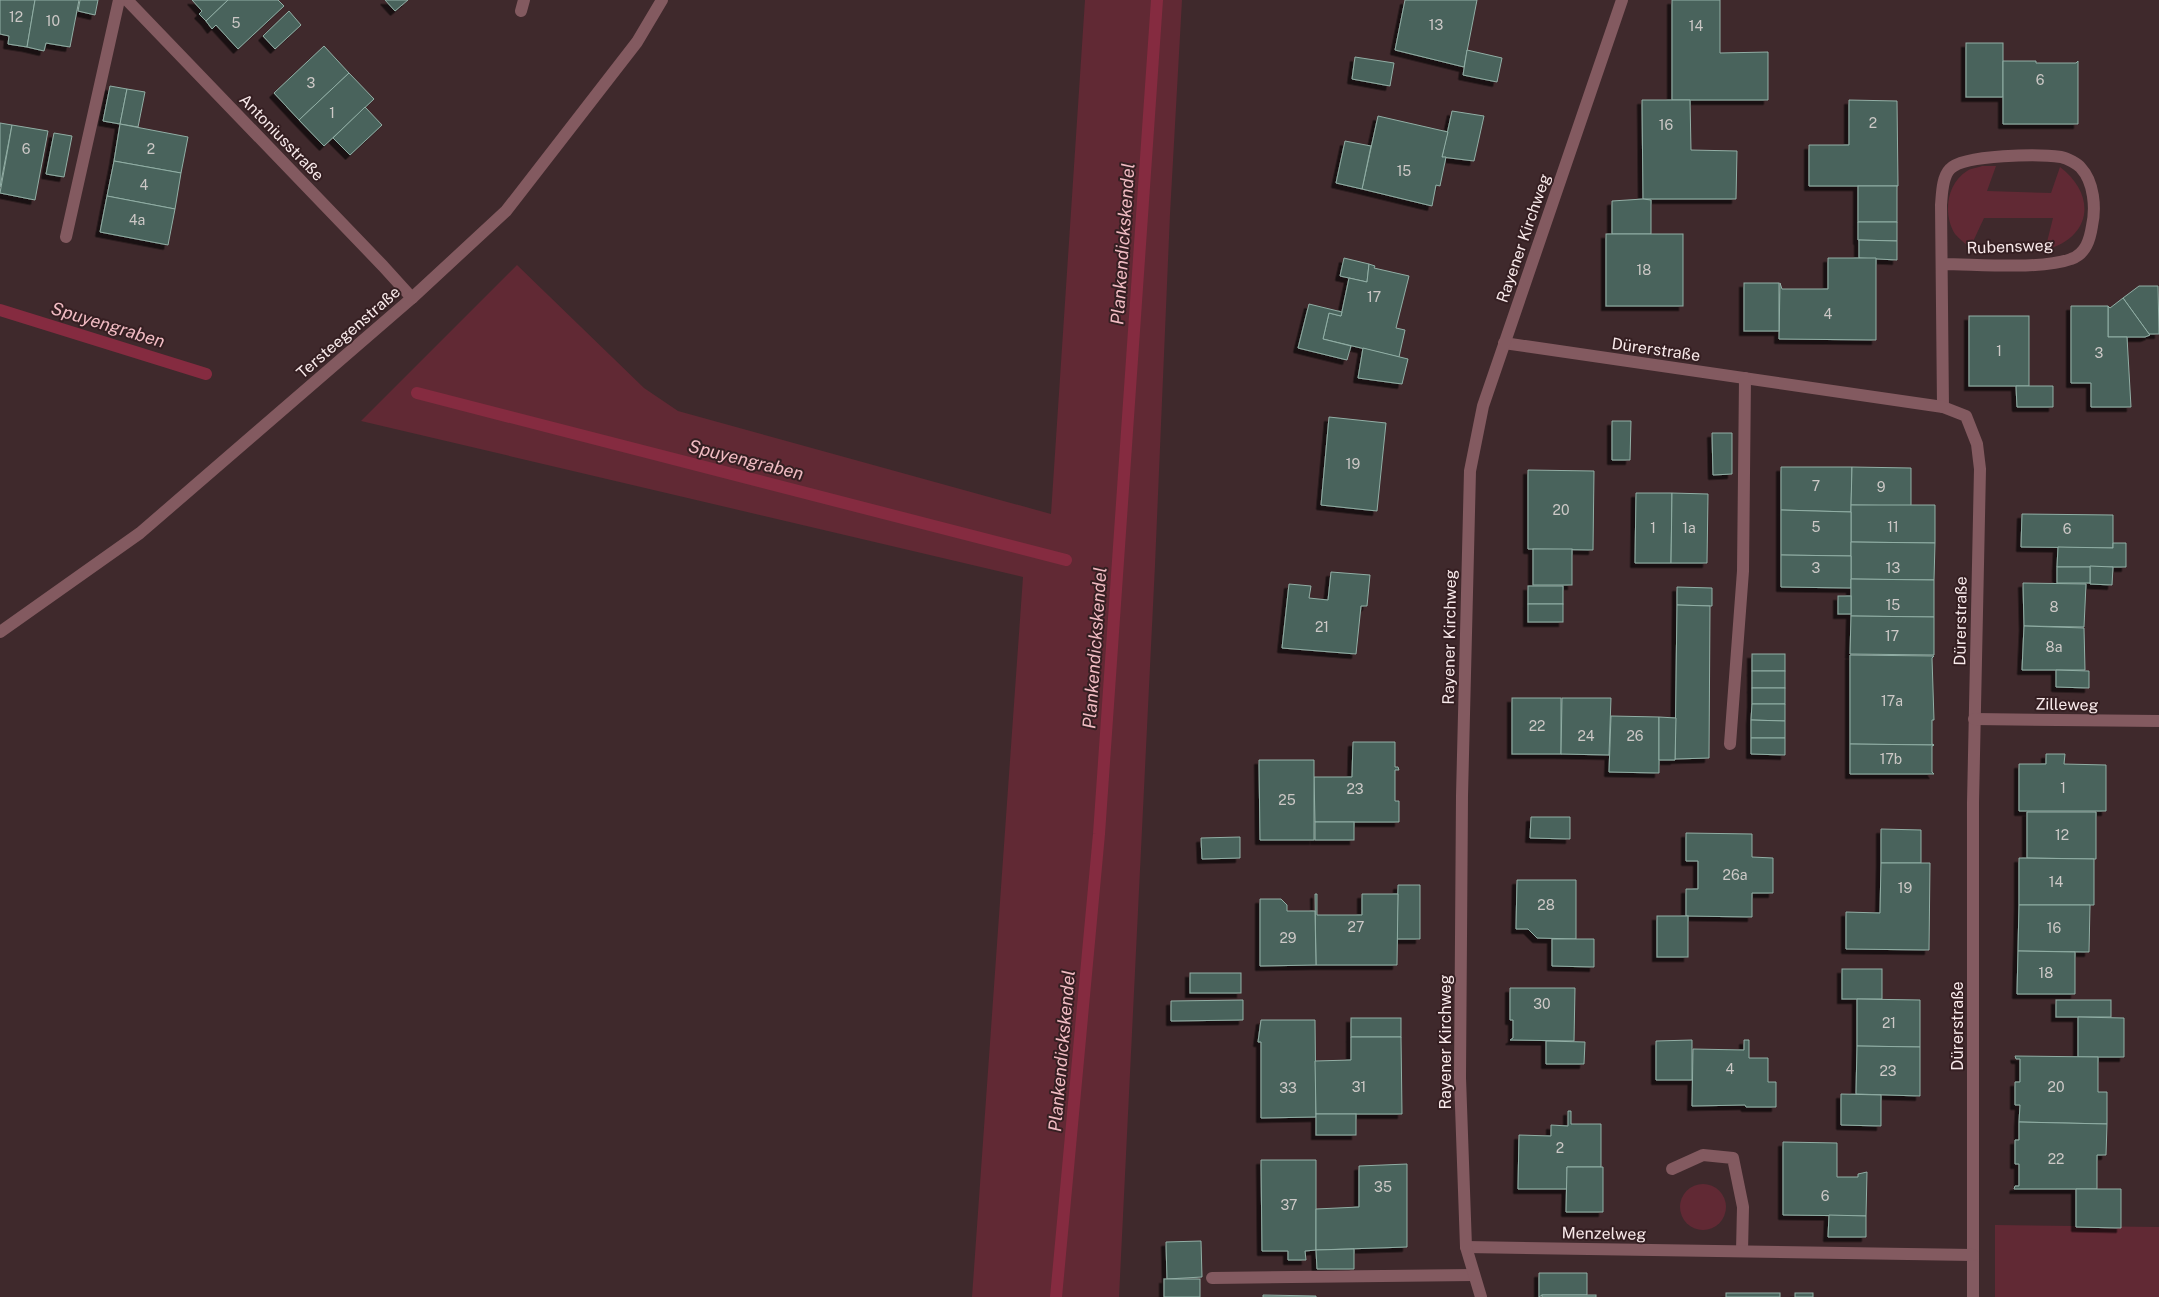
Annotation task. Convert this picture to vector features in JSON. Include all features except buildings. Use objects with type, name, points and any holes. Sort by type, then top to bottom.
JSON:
[{"type":"street","points":[[66,237],[119,0]]},
{"type":"street","name":"Antoniusstraße","points":[[127,0],[412,298]]},
{"type":"street","name":"Tersteegenstraße","points":[[0,632],[140,533],[412,298],[506,211],[637,42],[662,0]]},
{"type":"street","name":"Rayener Kirchweg","points":[[1481,1297],[1466,1247],[1460,1078],[1462,815],[1470,471],[1483,406],[1622,0]]},
{"type":"street","name":"Rubensweg","points":[[1943,264],[2045,264],[2073,259],[2089,244],[2094,216],[2091,185],[2081,168],[2063,158],[1986,157],[1962,162],[1950,169],[1943,185],[1941,205],[1943,407]]},
{"type":"street","name":"Dürerstraße","points":[[1504,343],[1943,407],[1966,416],[1977,444],[1980,469],[1974,719],[1973,1297]]},
{"type":"street","points":[[1730,744],[1743,572],[1745,378]]},
{"type":"street","name":"Zilleweg","points":[[1974,719],[2159,721]]},
{"type":"street","points":[[1672,1169],[1703,1155],[1733,1158],[1743,1206],[1742,1251]]},
{"type":"street","name":"Menzelweg","points":[[1466,1247],[1973,1255]]},
{"type":"street","points":[[1212,1278],[1474,1275]]},
{"type":"shaded area","points":[[1085,0],[1182,0],[1170,214],[1155,565],[1119,1297],[972,1297],[1023,577],[361,421],[517,265],[644,388],[678,411],[1051,514]]},
{"type":"shaded area","points":[[1982,166],[1996,166],[1987,191],[2051,193],[2060,167],[2072,178],[2080,190],[2084,202],[2084,215],[2080,226],[2072,236],[2061,244],[2045,250],[2053,218],[1984,218],[1970,248],[1955,234],[1951,226],[1948,209],[1949,200],[1951,192],[1960,177],[1969,170]]},
{"type":"shaded area","points":[[1703,1184],[1716,1188],[1722,1194],[1726,1207],[1722,1220],[1716,1226],[1703,1230],[1690,1226],[1684,1220],[1680,1207],[1684,1194],[1690,1188]]},
{"type":"shaded area","points":[[1995,1225],[2159,1227],[2159,1297],[1995,1297]]},
{"type":"waterway","name":"Plankendickskendel","points":[[1056,1297],[1099,834],[1157,0]]},
{"type":"waterway","name":"Spuyengraben","points":[[0,310],[206,374]]},
{"type":"waterway","name":"Spuyengraben","points":[[417,393],[1066,560]]}]
